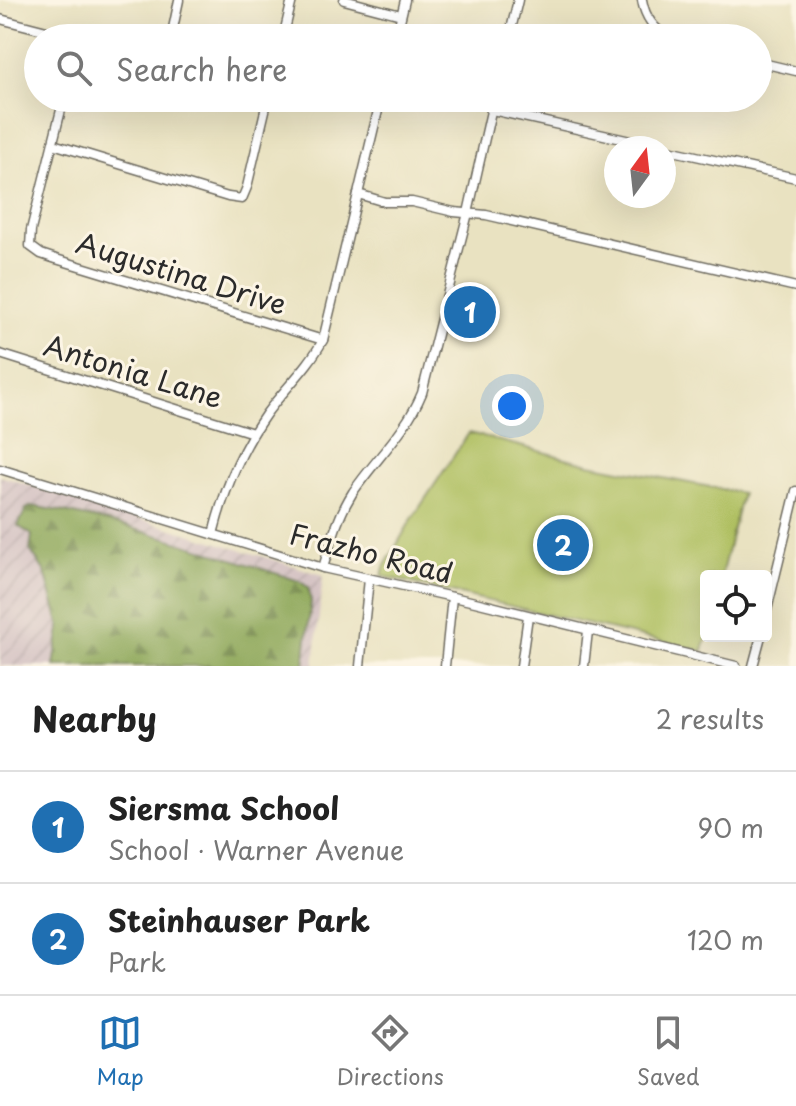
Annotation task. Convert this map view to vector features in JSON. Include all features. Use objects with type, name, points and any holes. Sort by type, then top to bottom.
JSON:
[{"type":"street","points":[[174,24],[179,0]]},
{"type":"street","points":[[286,24],[292,0]]},
{"type":"street","points":[[344,0],[401,15]]},
{"type":"street","points":[[399,24],[405,0]]},
{"type":"street","points":[[512,24],[518,0]]},
{"type":"street","points":[[642,0],[651,24]]},
{"type":"street","points":[[0,19],[24,25]]},
{"type":"street","points":[[772,65],[796,71]]},
{"type":"street","points":[[61,112],[53,144],[242,199],[265,112]]},
{"type":"street","points":[[213,534],[228,482],[253,433],[304,371],[323,340],[378,112]]},
{"type":"street","points":[[323,568],[334,528],[345,506],[395,441],[416,406],[431,366],[492,112]]},
{"type":"street","points":[[501,112],[609,136]]},
{"type":"street","name":"Augustina Drive","points":[[53,144],[31,230],[30,246],[41,254],[323,340]]},
{"type":"street","points":[[676,151],[796,178]]},
{"type":"street","points":[[358,194],[385,202],[412,202],[468,213],[796,287]]},
{"type":"street","name":"Antonia Lane","points":[[0,354],[253,433]]},
{"type":"street","name":"Frazho Road","points":[[0,469],[323,568],[736,666]]},
{"type":"street","points":[[772,589],[796,491]]},
{"type":"street","points":[[360,666],[369,579]]},
{"type":"street","points":[[445,666],[452,597]]},
{"type":"street","points":[[521,666],[528,616]]},
{"type":"street","points":[[584,666],[588,631]]},
{"type":"street","points":[[753,666],[759,642]]},
{"type":"shaded area","points":[[0,476],[323,575],[314,666],[0,666]]},
{"type":"green space","points":[[469,433],[589,464],[742,493],[723,570],[700,570],[700,642],[705,642],[703,651],[382,576],[410,522]]},
{"type":"green space","points":[[32,506],[134,529],[299,581],[308,587],[311,601],[304,666],[54,666],[60,627],[45,572],[30,550],[32,535],[18,526],[26,509]]},
{"type":"place","name":"Siersma School","points":[[470,312]]},
{"type":"place","name":"Steinhauser Park","points":[[563,545]]}]
